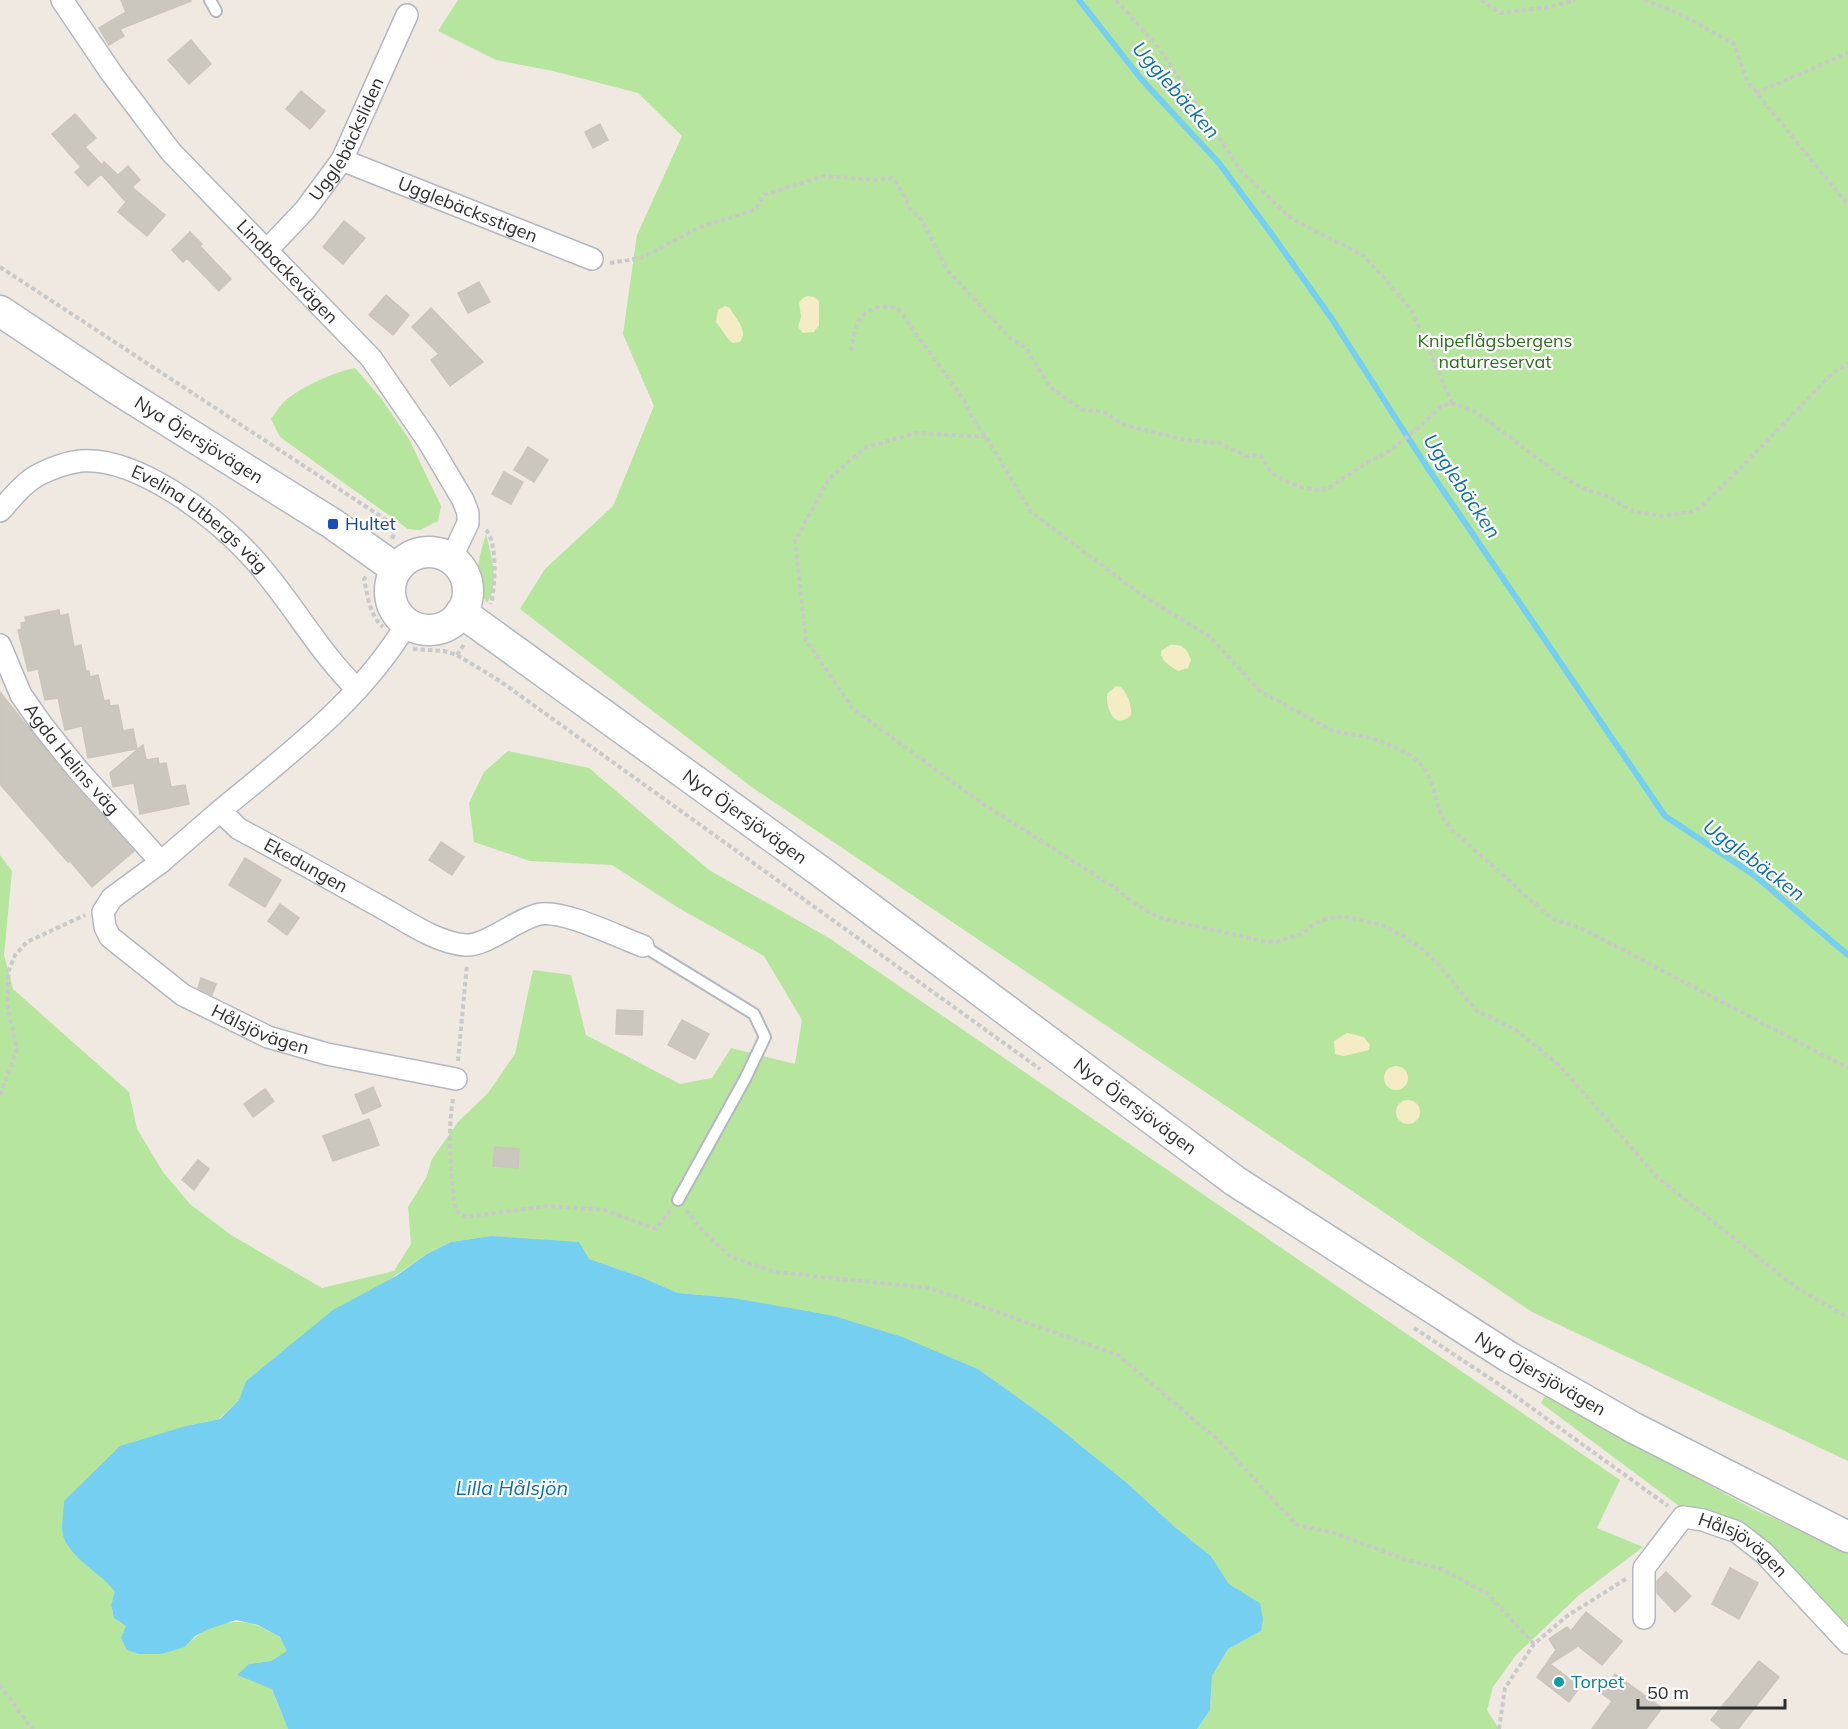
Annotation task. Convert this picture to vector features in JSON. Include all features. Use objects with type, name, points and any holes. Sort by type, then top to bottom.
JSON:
[{"type":"street","name":"Lindbackevägen","points":[[65,1],[112,74],[171,152],[371,358],[428,441],[463,500],[468,513],[468,523]]},
{"type":"street","name":"Ugglebäcksliden","points":[[267,250],[305,210],[342,160],[407,15]]},
{"type":"street","name":"Ugglebäcksstigen","points":[[342,160],[592,259]]},
{"type":"street","name":"Nya Öjersjövägen","points":[[0,311],[117,389],[333,524],[396,569]]},
{"type":"street","name":"Evelina Utbergs väg","points":[[0,511],[22,487],[38,475],[81,461],[102,462],[155,481],[205,513],[251,556],[329,660],[357,689]]},
{"type":"street","points":[[451,559],[468,523]]},
{"type":"street","points":[[421,552],[442,554],[451,559],[464,574],[475,610],[436,629],[426,630],[407,623],[399,617],[390,598],[391,578],[396,569],[411,555],[421,552]]},
{"type":"street","name":"Nya Öjersjövägen","points":[[475,610],[1235,1181],[1509,1357],[1634,1428],[1848,1537]]},
{"type":"street","points":[[104,912],[112,898],[161,862],[301,744],[357,689],[398,639],[407,623]]},
{"type":"street","name":"Agda Helins väg","points":[[0,645],[21,695],[42,725],[78,770],[161,862]]},
{"type":"street","name":"Ekedungen","points":[[220,811],[239,829],[408,922],[453,944],[469,946]]},
{"type":"street","name":"Hålsjövägen","points":[[104,912],[105,927],[110,937],[183,995],[227,1018],[268,1037],[327,1054],[456,1079]]},
{"type":"street","points":[[469,946],[530,917],[552,913],[643,946]]},
{"type":"street","name":"Hålsjövägen","points":[[1644,1568],[1683,1517],[1703,1520],[1737,1532],[1764,1554],[1848,1643]]},
{"type":"street","points":[[1644,1568],[1644,1618]]},
{"type":"lane","points":[[210,0],[216,10]]},
{"type":"lane","points":[[643,946],[754,1014],[765,1037],[745,1079],[678,1200]]},
{"type":"path","points":[[1116,0],[1158,47],[1243,173],[1292,219],[1364,256],[1411,309],[1452,403]]},
{"type":"path","points":[[1481,0],[1500,13],[1550,7],[1575,0]]},
{"type":"path","points":[[1644,0],[1680,14],[1734,44],[1747,81],[1848,205]]},
{"type":"path","points":[[1756,93],[1848,53]]},
{"type":"path","points":[[592,259],[608,263],[641,258],[700,227],[749,212],[757,207],[764,195],[824,176],[876,180],[892,178],[911,210],[921,219],[948,270],[1010,338],[1026,348],[1050,387],[1082,410],[1104,412],[1124,425],[1185,440],[1219,443],[1246,456],[1256,455],[1263,458],[1269,471],[1300,488],[1320,491],[1389,451],[1415,432],[1441,406],[1452,403],[1476,412],[1582,488],[1607,496],[1632,511],[1661,516],[1696,511],[1831,375],[1848,363]]},
{"type":"path","points":[[851,351],[856,327],[861,317],[879,306],[899,310],[958,392],[1031,512],[1139,593],[1210,637],[1261,692],[1333,731],[1383,741],[1418,760],[1430,779],[1441,815],[1451,830],[1551,918],[1585,930],[1848,1068]]},
{"type":"path","points":[[986,437],[917,433],[866,447],[829,478],[795,542],[806,640],[853,709],[983,804],[1160,918],[1263,941],[1277,942],[1301,934],[1321,920],[1342,916],[1382,925],[1406,937],[1438,964],[1477,1011],[1516,1030],[1559,1065],[1657,1177],[1798,1289],[1848,1317]]},
{"type":"path","points":[[468,523],[485,530],[493,540],[494,591],[475,610]]},
{"type":"path","points":[[0,1095],[17,1050],[7,1003],[9,970],[15,955],[27,942],[77,918],[93,912],[104,912]]},
{"type":"path","points":[[469,946],[456,1079],[450,1114],[455,1210],[466,1217],[547,1206],[605,1210],[656,1229],[678,1200],[703,1231],[730,1257],[775,1272],[930,1288],[1118,1355],[1219,1441],[1297,1525],[1335,1533],[1407,1560],[1442,1569],[1488,1593],[1534,1644]]},
{"type":"path","points":[[1499,1729],[1505,1688],[1534,1644],[1567,1616],[1644,1568]]},
{"type":"path","points":[[0,1685],[34,1729]]},
{"type":"green space","name":"Knipeflågsbergens naturreservat","points":[[458,0],[1848,0],[1848,1461],[1532,1312],[753,788],[520,609],[545,569],[613,506],[654,406],[623,334],[637,235],[682,136],[638,93],[553,71],[496,60],[438,31]]},
{"type":"green space","points":[[355,368],[381,398],[409,439],[441,506],[438,521],[420,530],[408,529],[280,437],[271,419],[283,403],[307,386]]},
{"type":"green space","points":[[486,534],[494,578],[487,603],[482,595],[478,578],[479,561]]},
{"type":"green space","points":[[508,751],[589,768],[709,870],[829,938],[1620,1480],[1597,1528],[1643,1547],[1578,1596],[1516,1655],[1493,1687],[1487,1710],[1499,1729],[1197,1729],[1210,1710],[1212,1676],[1228,1649],[1261,1631],[1260,1603],[1229,1584],[1211,1556],[1176,1528],[1127,1483],[1048,1419],[978,1369],[902,1338],[779,1307],[734,1298],[678,1293],[641,1277],[534,1240],[491,1236],[451,1242],[427,1254],[277,1356],[246,1381],[239,1400],[219,1419],[186,1426],[73,1553],[106,1579],[116,1592],[111,1605],[114,1618],[126,1626],[185,1647],[202,1632],[233,1622],[255,1625],[279,1637],[288,1651],[271,1661],[249,1664],[272,1689],[288,1729],[0,1729],[0,855],[12,871],[4,955],[13,989],[129,1092],[137,1129],[163,1172],[190,1204],[231,1235],[322,1288],[394,1271],[411,1244],[408,1207],[426,1178],[432,1159],[458,1122],[488,1093],[515,1054],[533,970],[571,975],[586,1035],[680,1084],[712,1078],[731,1048],[795,1064],[802,1020],[764,956],[677,907],[612,865],[530,861],[474,842],[469,803],[484,772]]},
{"type":"green space","points":[[1545,1396],[1755,1510],[1848,1552],[1848,1628],[1762,1537],[1733,1520],[1706,1510],[1683,1509],[1541,1403]]},
{"type":"sand","points":[[807,296],[819,301],[819,325],[814,332],[803,333],[798,327],[801,317],[799,302]]},
{"type":"sand","points":[[725,306],[730,308],[742,328],[740,342],[733,343],[729,340],[716,322],[718,310]]},
{"type":"sand","points":[[1170,645],[1181,646],[1188,652],[1191,660],[1188,668],[1178,671],[1164,660],[1161,651]]},
{"type":"sand","points":[[1116,686],[1121,687],[1131,708],[1131,715],[1120,720],[1112,716],[1107,700],[1107,694]]},
{"type":"sand","points":[[1347,1033],[1364,1037],[1370,1045],[1369,1050],[1344,1056],[1335,1054],[1334,1041]]},
{"type":"sand","points":[[1396,1066],[1404,1070],[1408,1078],[1404,1086],[1396,1090],[1388,1086],[1384,1078],[1388,1070]]},
{"type":"sand","points":[[1408,1100],[1416,1104],[1420,1112],[1416,1120],[1408,1124],[1400,1120],[1396,1112],[1400,1104]]},
{"type":"water","name":"Lilla Hålsjön","points":[[491,1236],[579,1242],[589,1259],[678,1293],[734,1298],[834,1316],[902,1337],[978,1369],[1048,1419],[1127,1483],[1176,1528],[1211,1556],[1229,1584],[1260,1603],[1263,1619],[1261,1631],[1228,1649],[1212,1676],[1210,1710],[1197,1729],[288,1729],[272,1689],[237,1675],[249,1664],[271,1661],[287,1651],[280,1637],[258,1625],[236,1620],[195,1636],[185,1647],[161,1654],[139,1654],[127,1650],[121,1638],[126,1626],[114,1618],[111,1605],[115,1592],[80,1560],[64,1538],[62,1525],[64,1501],[120,1446],[186,1426],[220,1419],[239,1400],[246,1381],[333,1310],[396,1276],[427,1254],[451,1242]]},
{"type":"building","points":[[121,0],[191,1],[120,29],[124,36],[109,45],[99,28],[126,12]]},
{"type":"building","points":[[191,40],[211,64],[189,84],[168,60]]},
{"type":"building","points":[[301,91],[325,111],[310,129],[286,109]]},
{"type":"building","points":[[75,114],[96,138],[85,147],[102,165],[104,162],[118,175],[128,166],[140,180],[132,187],[165,215],[147,236],[118,212],[126,202],[101,174],[88,186],[75,172],[81,167],[52,134]]},
{"type":"building","points":[[600,124],[608,140],[593,148],[585,132]]},
{"type":"building","points":[[344,221],[365,238],[343,264],[323,247]]},
{"type":"building","points":[[190,232],[231,279],[219,291],[187,258],[183,262],[172,250]]},
{"type":"building","points":[[479,282],[490,302],[468,313],[458,293]]},
{"type":"building","points":[[386,295],[409,315],[393,335],[369,315]]},
{"type":"building","points":[[431,308],[483,362],[450,386],[431,360],[439,354],[412,327]]},
{"type":"building","points":[[528,447],[548,460],[534,482],[514,470]]},
{"type":"building","points":[[504,472],[523,482],[511,504],[492,494]]},
{"type":"building","points":[[59,610],[60,616],[68,614],[74,647],[81,645],[86,671],[89,671],[90,677],[98,675],[104,701],[109,700],[110,706],[118,705],[123,731],[133,729],[137,749],[88,758],[82,726],[65,730],[58,698],[45,700],[38,669],[28,671],[18,630],[22,629],[21,623],[26,622],[25,617]]},
{"type":"building","points":[[0,692],[68,778],[134,851],[92,887],[0,784]]},
{"type":"building","points":[[143,745],[146,760],[158,758],[159,764],[166,763],[171,787],[185,785],[189,804],[140,814],[134,783],[113,787],[110,773]]},
{"type":"building","points":[[441,842],[464,857],[452,875],[429,860]]},
{"type":"building","points":[[245,858],[281,880],[265,907],[229,885]]},
{"type":"building","points":[[280,904],[299,918],[287,935],[268,921]]},
{"type":"building","points":[[201,978],[216,984],[212,995],[198,988]]},
{"type":"building","points":[[617,1010],[643,1011],[642,1035],[616,1034]]},
{"type":"building","points":[[682,1020],[709,1034],[695,1059],[668,1045]]},
{"type":"building","points":[[373,1087],[381,1106],[363,1114],[355,1095]]},
{"type":"building","points":[[265,1089],[274,1101],[253,1117],[244,1104]]},
{"type":"building","points":[[369,1119],[379,1145],[333,1161],[323,1136]]},
{"type":"building","points":[[495,1147],[519,1149],[518,1168],[493,1166]]},
{"type":"building","points":[[198,1160],[209,1169],[194,1190],[182,1180]]},
{"type":"building","points":[[1730,1568],[1758,1583],[1739,1619],[1712,1604]]},
{"type":"building","points":[[1666,1572],[1691,1596],[1675,1612],[1657,1593],[1657,1581]]},
{"type":"building","points":[[1586,1612],[1622,1641],[1602,1665],[1578,1646],[1550,1664],[1580,1687],[1569,1702],[1537,1677],[1556,1650],[1549,1639],[1567,1627],[1571,1631]]},
{"type":"building","points":[[1759,1661],[1779,1677],[1738,1729],[1722,1729],[1711,1720]]},
{"type":"building","points":[[1615,1674],[1662,1708],[1646,1729],[1592,1729],[1612,1701],[1601,1693]]},
{"type":"waterway","name":"Ugglebäcken","points":[[1079,0],[1142,80],[1219,163],[1273,236],[1332,319],[1425,464],[1665,816],[1754,875],[1848,955]]},
{"type":"place","name":"Hultet","points":[[333,524]]},
{"type":"place","name":"Torpet","points":[[1559,1682]]}]
